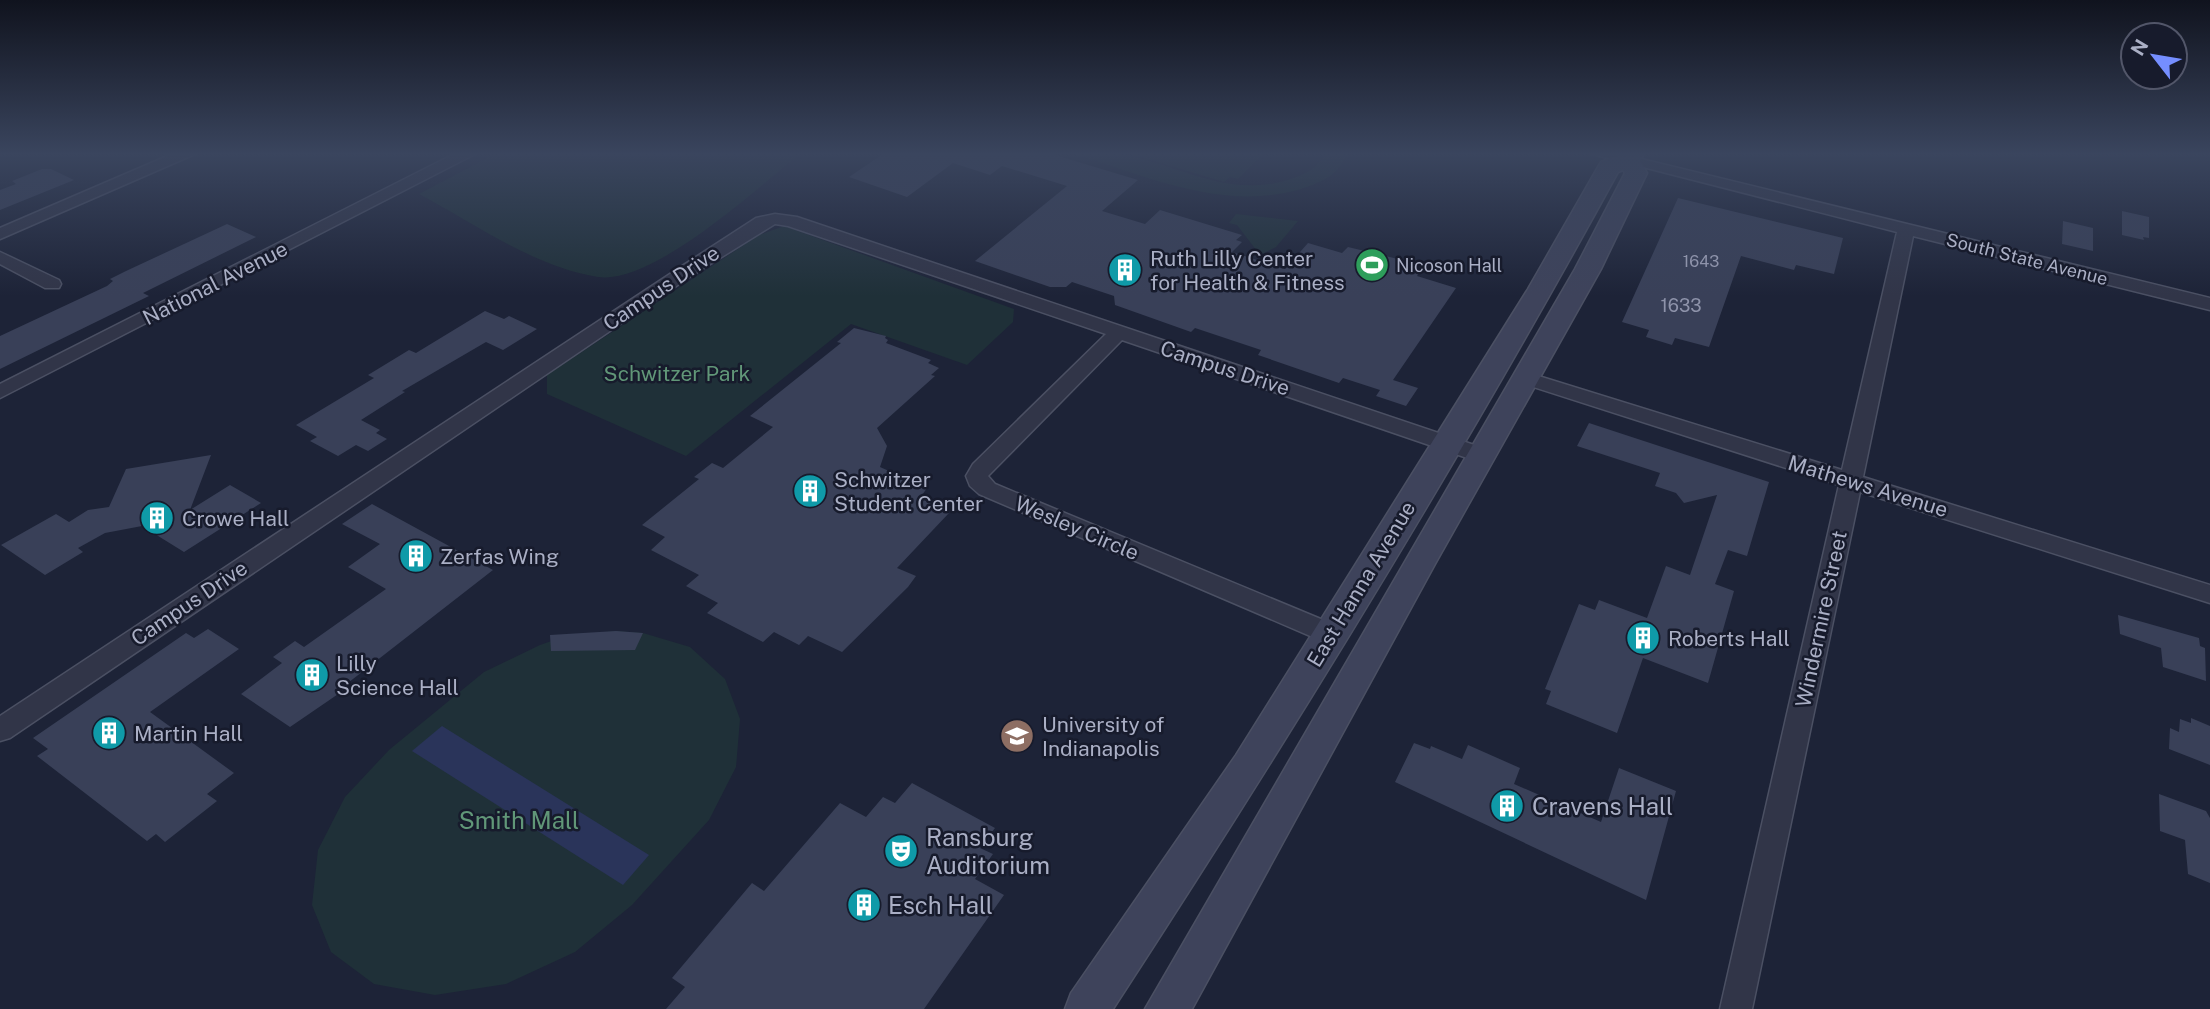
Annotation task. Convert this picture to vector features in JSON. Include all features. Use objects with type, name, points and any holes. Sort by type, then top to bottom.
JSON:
[{"type":"main road","name":"East Hanna Avenue","points":[[1087,1009],[1250,767],[1541,289],[1590,201]]},
{"type":"main road","name":"East Hanna Avenue","points":[[1167,1009],[1588,270],[1622,201]]},
{"type":"street","points":[[0,234],[77,201]]},
{"type":"street","name":"National Avenue","points":[[0,392],[375,201]]},
{"type":"street","name":"South State Avenue","points":[[1795,201],[2210,304]]},
{"type":"street","name":"Campus Drive","points":[[0,730],[762,222],[775,219],[791,221],[1481,455]]},
{"type":"street","name":"Windermire Street","points":[[1736,1009],[1906,229]]},
{"type":"street","points":[[0,257],[52,284]]},
{"type":"street","name":"Wesley Circle","points":[[1118,333],[981,469],[977,476],[978,481],[987,489],[1331,634]]},
{"type":"street","name":"Mathews Avenue","points":[[1525,378],[2210,594]]},
{"type":"green space","points":[[431,201],[743,201],[675,251],[647,266],[621,275],[598,277],[574,272],[505,243]]},
{"type":"green space","points":[[1236,214],[1298,221],[1276,247],[1260,255],[1237,225],[1229,223]]},
{"type":"green space","name":"Schwitzer Park","points":[[784,226],[1014,309],[1013,322],[967,365],[851,324],[686,456],[547,394],[547,375],[759,235]]},
{"type":"green space","name":"Smith Mall","points":[[616,631],[643,633],[690,647],[725,679],[740,719],[736,767],[709,820],[632,905],[575,952],[506,984],[435,995],[374,984],[331,952],[312,905],[318,850],[345,797],[389,750],[484,672],[540,645],[566,636]]},
{"type":"water","points":[[442,726],[649,855],[623,885],[412,751]]},
{"type":"building","points":[[0,201],[22,201],[0,210]]},
{"type":"building","points":[[1048,201],[1114,201],[1102,211],[1145,224],[1160,210],[1242,235],[1236,240],[1242,242],[1232,252],[1285,269],[1308,243],[1342,253],[1348,247],[1398,259],[1396,261],[1422,269],[1417,276],[1456,288],[1393,380],[1418,388],[1406,406],[1376,396],[1380,390],[1343,378],[1339,383],[1258,355],[1261,350],[1195,328],[1191,332],[1115,305],[1114,296],[1072,282],[1066,287],[1050,287],[975,261]]},
{"type":"building","points":[[1677,201],[1691,201],[1843,238],[1834,274],[1796,265],[1794,270],[1741,256],[1709,347],[1675,338],[1672,345],[1646,337],[1649,330],[1622,322]]},
{"type":"building","points":[[2122,211],[2149,217],[2149,238],[2143,237],[2144,240],[2122,235]]},
{"type":"building","points":[[2063,221],[2093,228],[2093,251],[2062,244]]},
{"type":"building","points":[[227,224],[256,237],[143,293],[149,296],[0,369],[0,336],[107,286],[113,281],[110,279],[126,271]]},
{"type":"building","points":[[485,311],[504,319],[509,316],[537,329],[503,350],[486,342],[402,391],[405,392],[361,420],[380,430],[376,433],[387,439],[368,451],[356,445],[338,456],[310,441],[317,437],[296,425],[374,378],[368,375],[409,350],[416,353]]},
{"type":"building","name":"Schwitzer Student Center","points":[[854,328],[886,336],[886,343],[931,360],[928,363],[939,368],[931,375],[935,376],[877,428],[887,446],[880,467],[927,488],[920,498],[949,513],[897,568],[916,576],[908,587],[842,652],[808,636],[799,645],[774,632],[763,642],[707,613],[718,603],[686,586],[699,575],[651,550],[665,537],[642,525],[699,479],[694,477],[712,463],[723,468],[773,427],[750,416],[841,343],[837,342]]},
{"type":"building","name":"Roberts Hall","points":[[1589,423],[1769,482],[1747,556],[1728,550],[1715,584],[1734,591],[1708,683],[1643,658],[1617,733],[1546,704],[1551,691],[1545,689],[1579,604],[1595,610],[1599,600],[1647,618],[1666,566],[1690,575],[1717,495],[1684,503],[1676,493],[1655,486],[1660,473],[1577,446]]},
{"type":"building","name":"Crowe Hall","points":[[211,455],[190,510],[230,485],[261,503],[184,552],[142,526],[105,533],[78,548],[83,552],[45,575],[1,545],[56,514],[69,522],[88,510],[109,507],[126,469]]},
{"type":"building","points":[[372,504],[493,570],[344,686],[347,688],[290,727],[241,694],[282,663],[273,657],[295,641],[304,647],[386,589],[348,567],[380,544],[342,524]]},
{"type":"building","points":[[2118,615],[2199,638],[2200,646],[2205,648],[2206,681],[2163,667],[2161,648],[2120,634]]},
{"type":"building","name":"Martin Hall","points":[[208,629],[239,649],[150,712],[234,773],[207,794],[217,801],[165,842],[156,834],[147,841],[37,756],[48,749],[33,738],[186,633],[194,638]]},
{"type":"building","points":[[616,631],[643,633],[635,650],[551,651],[550,635]]},
{"type":"building","points":[[2191,718],[2210,726],[2210,765],[2169,749],[2170,728],[2179,732],[2180,719],[2191,723]]},
{"type":"building","name":"Cravens Hall","points":[[1414,743],[1430,749],[1431,746],[1462,759],[1468,745],[1520,768],[1514,784],[1601,822],[1619,768],[1676,791],[1646,900],[1395,782]]},
{"type":"building","name":"Esch Hall","points":[[912,783],[995,828],[980,848],[993,854],[975,879],[1004,895],[924,1009],[666,1009],[685,987],[672,978],[752,883],[764,891],[840,803],[866,817],[883,797],[895,803]]},
{"type":"building","points":[[2159,794],[2206,811],[2210,818],[2210,883],[2188,874],[2185,840],[2160,831]]},
{"type":"place","name":"Nicoson Hall","points":[[1372,265]]},
{"type":"place","name":"Ruth Lilly Center for Health & Fitness","points":[[1125,270]]},
{"type":"place","name":"Schwitzer Student Center","points":[[810,491]]},
{"type":"place","name":"Crowe Hall","points":[[157,518]]},
{"type":"place","name":"Zerfas Wing","points":[[416,556]]},
{"type":"place","name":"Roberts Hall","points":[[1643,638]]},
{"type":"place","name":"Lilly Science Hall","points":[[312,675]]},
{"type":"place","name":"Martin Hall","points":[[109,733]]},
{"type":"place","name":"University of Indianapolis","points":[[1017,736]]},
{"type":"place","name":"Cravens Hall","points":[[1507,806]]},
{"type":"place","name":"Ransburg Auditorium","points":[[901,851]]},
{"type":"place","name":"Esch Hall","points":[[864,905]]}]
